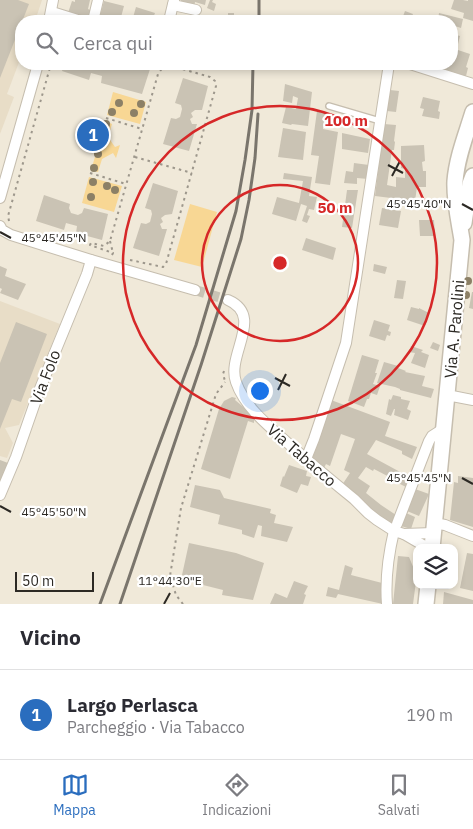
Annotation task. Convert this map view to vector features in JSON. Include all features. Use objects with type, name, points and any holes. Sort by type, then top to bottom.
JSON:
[{"type":"main road","name":"Via A. Parolini","points":[[433,535],[462,240],[455,182],[459,159],[473,112]]},
{"type":"main road","points":[[462,240],[470,184],[473,176]]},
{"type":"main road","points":[[426,604],[428,589]]},
{"type":"street","points":[[51,15],[53,0]]},
{"type":"street","points":[[94,15],[98,0]]},
{"type":"street","points":[[173,3],[196,10]]},
{"type":"street","points":[[0,198],[36,70]]},
{"type":"street","points":[[306,459],[346,343],[388,70]]},
{"type":"street","points":[[429,70],[473,84]]},
{"type":"street","points":[[5,225],[2,230],[12,235],[195,290]]},
{"type":"street","name":"Via Folo","points":[[0,495],[91,260]]},
{"type":"street","name":"Via Tabacco","points":[[228,300],[239,307],[244,319],[245,327],[234,372],[236,383],[243,397],[264,422],[368,513],[422,544]]},
{"type":"street","points":[[447,395],[473,400]]},
{"type":"street","points":[[387,604],[389,550],[399,530],[428,441],[443,429]]},
{"type":"street","points":[[399,530],[433,535],[445,525],[473,536]]},
{"type":"lane","points":[[329,106],[380,121]]},
{"type":"path","points":[[5,225],[48,70]]},
{"type":"path","points":[[112,254],[110,241],[158,74],[161,70]]},
{"type":"path","points":[[129,259],[165,267],[216,83],[213,78],[186,70]]},
{"type":"path","points":[[106,118],[142,129]]},
{"type":"path","points":[[135,157],[192,173]]},
{"type":"path","points":[[90,173],[126,184]]},
{"type":"path","points":[[110,241],[104,246],[91,242],[90,245],[112,254]]},
{"type":"path","points":[[102,252],[112,254]]},
{"type":"path","points":[[184,604],[176,595],[170,576],[181,508],[216,394],[225,382]]},
{"type":"shaded area","points":[[0,0],[42,0],[37,15],[15,15],[16,70],[7,94],[14,97],[0,134]]},
{"type":"shaded area","points":[[113,92],[146,102],[140,124],[107,115]]},
{"type":"shaded area","points":[[106,121],[112,124],[108,137],[115,147],[120,145],[116,158],[113,153],[102,159],[98,172],[91,170]]},
{"type":"shaded area","points":[[89,177],[122,186],[114,212],[82,203]]},
{"type":"shaded area","points":[[190,204],[217,212],[202,267],[174,260]]},
{"type":"shaded area","points":[[0,301],[60,324],[19,425],[5,428],[13,443],[7,458],[0,456]]},
{"type":"building","points":[[0,0],[18,0],[29,4],[25,15],[15,15],[15,40],[0,78]]},
{"type":"building","points":[[75,0],[90,0],[89,15],[68,13],[72,1],[75,2]]},
{"type":"building","points":[[181,0],[206,0],[205,5],[195,2],[194,8],[180,5]]},
{"type":"building","points":[[210,0],[213,0],[212,2],[216,4],[214,11],[207,8]]},
{"type":"building","points":[[454,0],[473,0],[473,21],[463,18],[464,13],[451,9]]},
{"type":"building","points":[[104,1],[124,6],[122,15],[100,15]]},
{"type":"building","points":[[136,7],[155,13],[154,15],[134,15]]},
{"type":"building","points":[[405,11],[413,14],[413,15],[404,15]]},
{"type":"building","points":[[458,18],[463,19],[461,28],[458,27]]},
{"type":"building","points":[[458,50],[470,54],[466,67],[468,68],[466,76],[446,70],[458,70]]},
{"type":"building","points":[[150,70],[142,94],[101,83],[102,76],[91,73],[89,80],[62,71]]},
{"type":"building","points":[[183,78],[208,86],[202,110],[195,110],[191,113],[193,117],[190,119],[192,124],[197,124],[189,151],[163,144],[171,118],[176,119],[180,117],[181,105],[175,103]]},
{"type":"building","points":[[285,84],[312,92],[308,126],[282,123],[286,107],[296,109],[298,98],[293,96],[292,103],[283,101]]},
{"type":"building","points":[[390,90],[399,91],[396,112],[387,111]]},
{"type":"building","points":[[423,97],[440,101],[439,119],[422,116],[424,109],[420,108]]},
{"type":"building","points":[[317,111],[326,112],[323,129],[338,132],[330,185],[315,183],[319,156],[311,155]]},
{"type":"building","points":[[384,124],[396,125],[394,150],[392,150],[387,185],[396,187],[396,177],[405,178],[405,169],[401,168],[401,146],[424,145],[425,161],[422,162],[423,171],[426,171],[426,187],[417,187],[415,201],[375,196]]},
{"type":"building","points":[[283,128],[306,132],[303,160],[278,157]]},
{"type":"building","points":[[342,133],[370,139],[368,153],[342,149]]},
{"type":"building","points":[[354,163],[369,165],[368,179],[357,178],[357,184],[344,183],[346,171],[353,172]]},
{"type":"building","points":[[284,173],[312,177],[309,196],[317,197],[314,210],[309,209],[307,215],[310,216],[307,223],[302,221],[307,206],[301,204],[296,221],[272,214],[277,197],[299,203],[303,181],[283,179]]},
{"type":"building","points":[[153,183],[178,191],[172,214],[161,218],[163,222],[160,224],[162,229],[167,229],[159,256],[133,248],[141,223],[146,224],[150,222],[151,210],[145,208]]},
{"type":"building","points":[[347,190],[358,190],[352,228],[342,227]]},
{"type":"building","points":[[44,195],[70,204],[71,213],[78,215],[82,213],[84,208],[108,214],[102,240],[76,233],[77,226],[66,223],[64,230],[36,221]]},
{"type":"building","points":[[382,208],[401,211],[398,228],[379,225]]},
{"type":"building","points":[[419,220],[434,220],[435,236],[420,236]]},
{"type":"building","points":[[306,238],[336,248],[333,260],[302,250]]},
{"type":"building","points":[[374,264],[387,267],[385,274],[373,271]]},
{"type":"building","points":[[0,266],[7,269],[5,276],[26,284],[18,300],[0,293],[2,289],[0,288]]},
{"type":"building","points":[[397,280],[406,281],[403,299],[394,298]]},
{"type":"building","points":[[473,292],[473,309],[469,308]]},
{"type":"building","points":[[411,307],[419,308],[429,313],[425,326],[407,320]]},
{"type":"building","points":[[374,320],[390,325],[388,331],[391,332],[390,336],[387,335],[385,341],[369,336]]},
{"type":"building","points":[[16,322],[47,334],[21,402],[12,399],[0,429],[0,363]]},
{"type":"building","points":[[433,342],[440,345],[438,351],[430,348]]},
{"type":"building","points":[[411,346],[423,350],[421,352],[429,355],[425,368],[411,363],[415,353],[409,352]]},
{"type":"building","points":[[362,355],[379,360],[373,384],[380,386],[377,395],[371,393],[364,407],[348,401]]},
{"type":"building","points":[[384,362],[398,366],[398,368],[405,372],[425,376],[422,386],[434,389],[431,398],[377,383]]},
{"type":"building","points":[[393,395],[410,401],[407,409],[411,411],[408,420],[394,415],[395,409],[391,416],[386,414],[389,399],[391,400]]},
{"type":"building","points":[[232,397],[236,398],[235,400],[254,416],[254,423],[248,421],[230,479],[201,469],[219,409],[224,401]]},
{"type":"building","points":[[331,400],[390,422],[385,436],[417,447],[412,459],[402,454],[402,451],[376,440],[367,454],[413,479],[408,488],[374,469],[373,471],[366,467],[358,478],[370,486],[366,493],[396,515],[390,526],[342,485],[350,473],[344,470],[355,439],[341,434],[330,466],[326,464],[323,470],[311,459]]},
{"type":"building","points":[[0,460],[8,463],[0,482]]},
{"type":"building","points":[[289,465],[307,471],[306,476],[311,477],[308,486],[301,484],[297,493],[280,486]]},
{"type":"building","points":[[458,476],[473,478],[473,527],[450,520],[454,482],[458,483]]},
{"type":"building","points":[[195,485],[220,490],[224,498],[271,509],[270,513],[276,515],[274,523],[293,527],[287,542],[261,536],[262,526],[258,525],[254,538],[242,534],[242,530],[218,524],[220,515],[190,507]]},
{"type":"building","points":[[415,489],[429,494],[419,516],[407,511]]},
{"type":"building","points":[[406,513],[415,517],[411,529],[401,526]]},
{"type":"building","points":[[189,543],[236,553],[264,563],[253,600],[222,595],[223,590],[187,581],[188,578],[182,575]]},
{"type":"building","points":[[467,553],[473,554],[473,591],[460,588]]},
{"type":"building","points":[[398,556],[409,557],[413,567],[413,589],[415,589],[413,604],[393,604]]},
{"type":"building","points":[[345,565],[353,568],[351,575],[386,584],[383,604],[338,594],[336,598],[326,596],[328,587],[339,590]]},
{"type":"building","points":[[294,581],[308,586],[304,594],[306,595],[303,604],[270,604],[275,593],[287,598]]},
{"type":"building","points":[[444,592],[473,600],[473,604],[443,604]]},
{"type":"tunnel","points":[[195,290],[228,300]]},
{"type":"railway","points":[[259,0],[259,15]]},
{"type":"railway","points":[[100,604],[196,345],[236,211],[252,110],[253,70]]},
{"type":"railway","points":[[120,604],[201,365],[241,239],[255,158],[258,114]]},
{"type":"place","name":"Largo Perlasca","points":[[93,135]]}]
